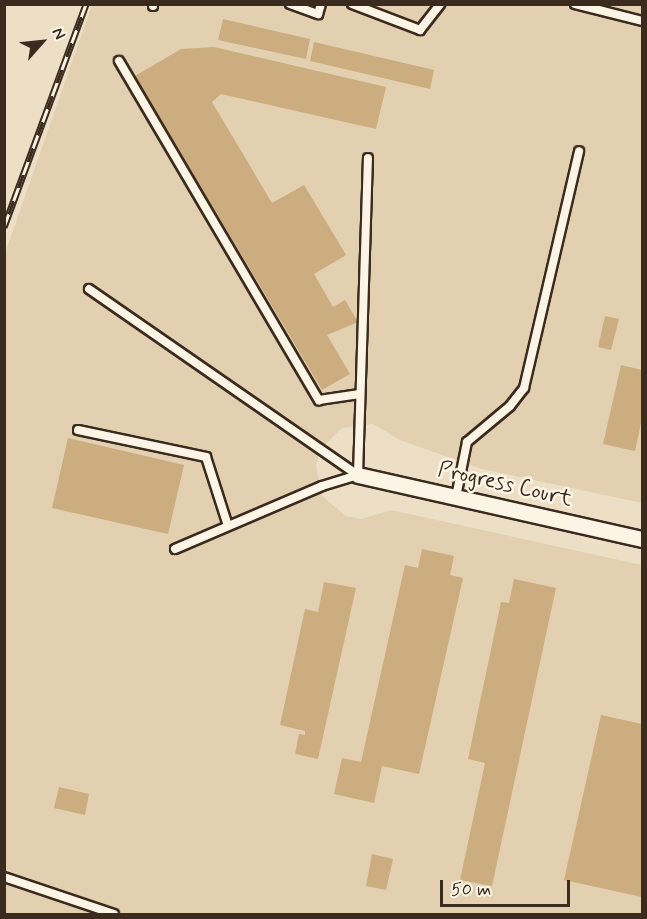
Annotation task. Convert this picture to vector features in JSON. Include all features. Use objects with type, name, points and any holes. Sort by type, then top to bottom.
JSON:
[{"type":"street","name":"Progress Court","points":[[358,475],[642,539]]},
{"type":"lane","points":[[290,4],[318,14],[321,4]]},
{"type":"lane","points":[[352,4],[420,30],[440,4]]},
{"type":"lane","points":[[575,4],[642,21]]},
{"type":"lane","points":[[119,61],[319,400],[360,394]]},
{"type":"lane","points":[[456,497],[468,442],[510,406],[524,388],[579,151]]},
{"type":"lane","points":[[358,475],[368,158]]},
{"type":"lane","points":[[89,289],[358,475]]},
{"type":"lane","points":[[78,430],[206,457],[228,526]]},
{"type":"lane","points":[[175,549],[322,486],[358,475]]},
{"type":"lane","points":[[4,877],[114,915]]},
{"type":"shaded area","points":[[92,5],[642,5],[642,503],[482,469],[400,440],[373,424],[342,428],[320,450],[316,465],[322,496],[346,516],[361,519],[391,510],[642,565],[642,914],[5,914],[5,253]]},
{"type":"building","points":[[223,19],[310,39],[306,59],[218,40]]},
{"type":"building","points":[[314,42],[434,70],[430,89],[310,61]]},
{"type":"building","points":[[214,47],[386,87],[376,129],[221,94],[212,102],[272,203],[304,185],[346,255],[314,274],[333,307],[345,300],[358,322],[327,335],[350,374],[322,390],[135,76],[181,49]]},
{"type":"building","points":[[605,316],[619,319],[611,350],[598,347]]},
{"type":"building","points":[[621,365],[642,370],[642,418],[635,451],[603,444]]},
{"type":"building","points":[[68,438],[184,465],[168,534],[52,508]]},
{"type":"building","points":[[422,549],[454,556],[450,575],[463,578],[419,774],[382,766],[374,803],[334,794],[342,758],[361,762],[405,565],[418,568]]},
{"type":"building","points":[[514,579],[556,588],[492,886],[460,880],[485,763],[468,759],[501,602],[509,603]]},
{"type":"building","points":[[324,582],[356,588],[318,759],[295,754],[299,734],[305,735],[305,731],[280,725],[305,609],[318,612]]},
{"type":"building","points":[[601,715],[642,724],[642,897],[564,880]]},
{"type":"building","points":[[59,787],[89,794],[85,815],[54,808]]},
{"type":"building","points":[[372,854],[393,859],[386,890],[366,886]]},
{"type":"railway","points":[[4,227],[86,4]]}]
